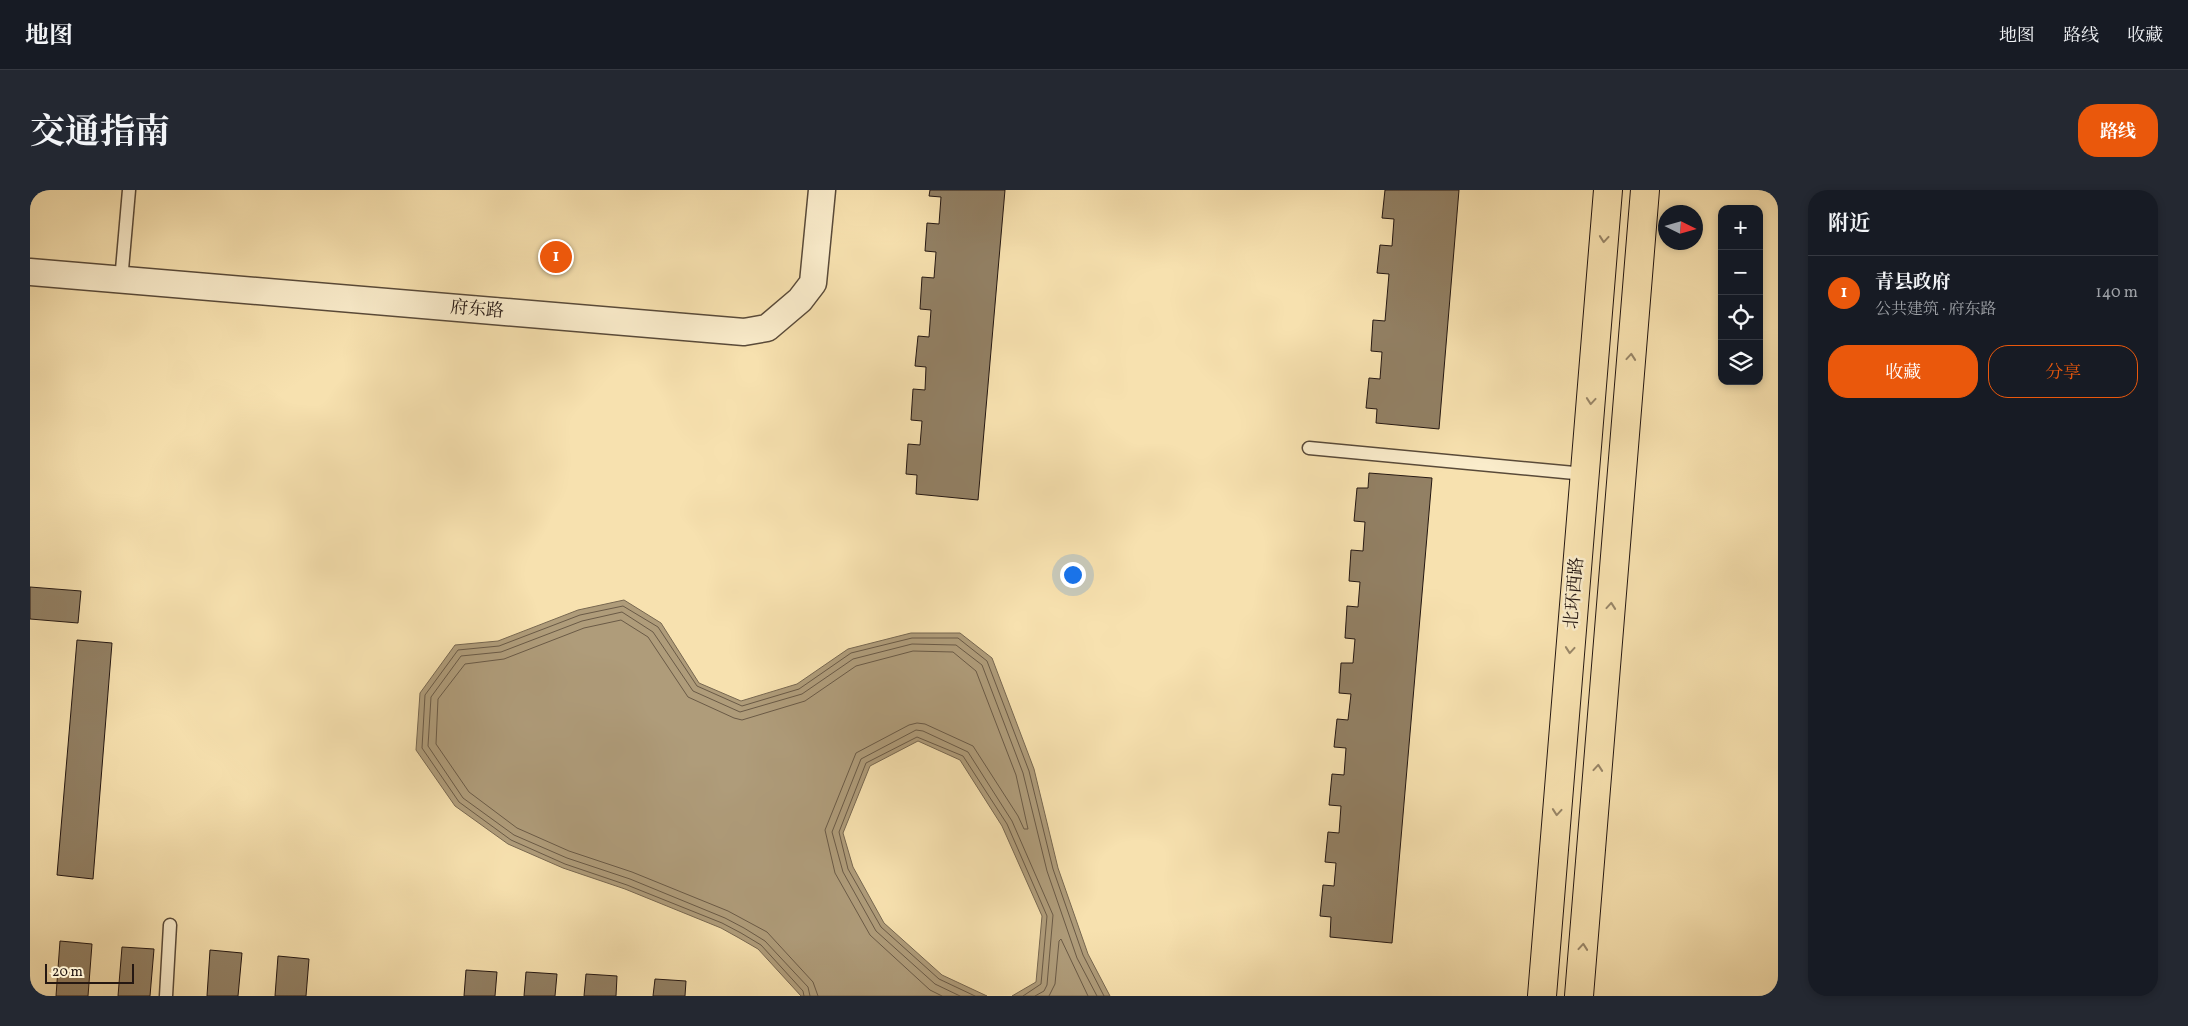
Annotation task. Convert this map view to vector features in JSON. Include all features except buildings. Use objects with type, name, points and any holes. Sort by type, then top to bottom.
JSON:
[{"type":"main road","name":"北环西路","points":[[1542,996],[1608,190]]},
{"type":"main road","name":"北环西路","points":[[1579,996],[1645,190]]},
{"type":"street","name":"府东路","points":[[30,272],[744,332],[767,328],[800,300],[813,283],[822,190]]},
{"type":"lane","points":[[121,281],[130,190]]},
{"type":"lane","points":[[1309,448],[1585,474]]},
{"type":"lane","points":[[166,996],[170,925]]},
{"type":"water","points":[[624,600],[661,623],[699,683],[741,701],[797,684],[848,649],[911,633],[960,633],[992,658],[1034,769],[1058,868],[1088,954],[1110,996],[1012,996],[1036,982],[1042,916],[1002,826],[960,760],[918,741],[870,766],[843,833],[853,867],[884,923],[942,975],[987,996],[801,996],[758,949],[721,928],[625,889],[563,868],[508,844],[455,806],[416,750],[420,693],[455,645],[498,641],[578,610]]},
{"type":"place","name":"青县政府","points":[[556,257]]}]
